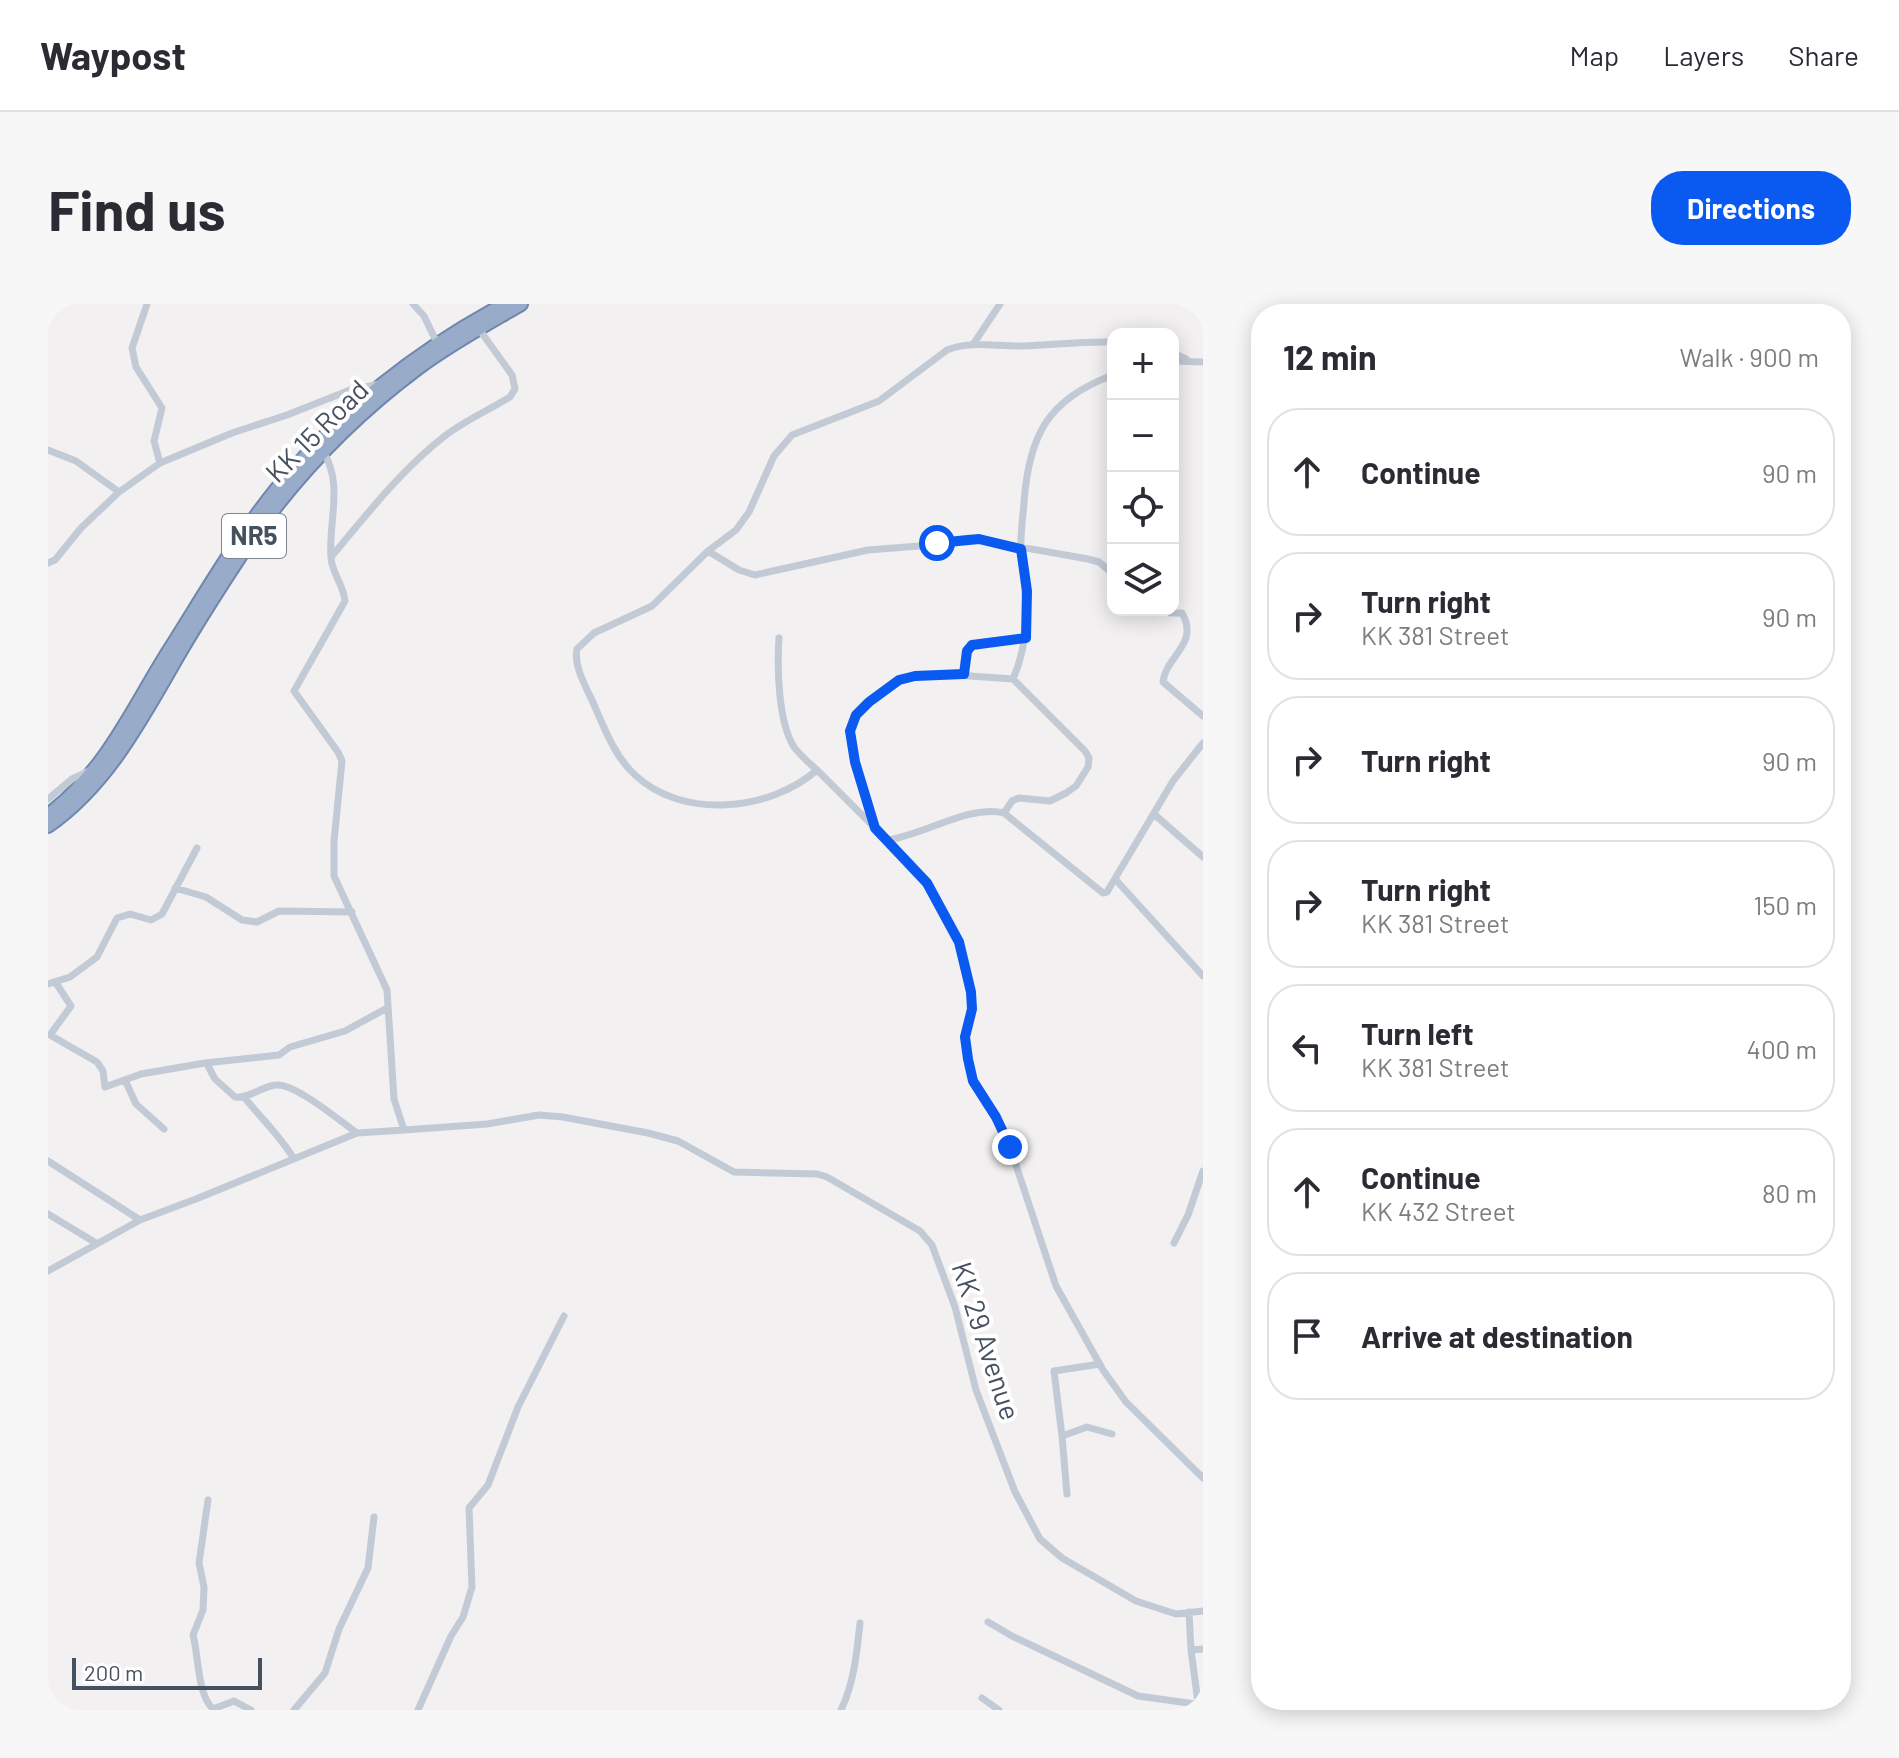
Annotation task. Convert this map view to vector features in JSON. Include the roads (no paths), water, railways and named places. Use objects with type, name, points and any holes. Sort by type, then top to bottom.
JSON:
[{"type":"highway","name":"KK 15 Road","points":[[48,826],[86,793],[119,753],[239,558],[281,501],[323,452],[420,366],[505,304]]},
{"type":"highway","name":"KK 15 Road","points":[[48,815],[78,788],[122,731],[163,659],[244,533],[311,450],[383,383],[437,343],[521,304]]},
{"type":"street","points":[[147,304],[132,348],[136,367],[162,408],[154,441],[160,463]]},
{"type":"street","points":[[413,304],[424,316],[437,343]]},
{"type":"street","points":[[974,343],[1000,304]]},
{"type":"street","points":[[331,557],[424,454],[448,433],[510,397],[515,389],[512,375],[476,325]]},
{"type":"street","points":[[817,770],[788,790],[748,802],[704,804],[673,798],[658,791],[633,774],[617,752],[577,661],[577,649],[584,640],[652,606],[745,520],[774,456],[792,435],[866,408],[947,350],[974,343],[1020,346],[1107,342]]},
{"type":"street","points":[[1179,356],[1191,361]]},
{"type":"street","points":[[1179,361],[1203,362]]},
{"type":"street","points":[[1013,679],[1021,662],[1026,638],[1027,591],[1021,549],[1026,471],[1031,451],[1043,427],[1061,403],[1079,390],[1107,378]]},
{"type":"street","points":[[48,563],[55,560],[81,528],[119,492],[160,463],[350,390],[383,383]]},
{"type":"street","points":[[48,450],[76,461],[119,492]]},
{"type":"street","points":[[323,452],[332,470],[334,508],[331,557],[345,601],[294,691],[342,761],[333,870],[337,885],[387,990],[394,1099],[404,1130]]},
{"type":"street","points":[[708,551],[739,570],[755,575],[868,550],[969,538],[1088,559],[1099,562],[1107,569]]},
{"type":"street","points":[[1179,613],[1182,613],[1187,628],[1180,653],[1163,680],[1203,716]]},
{"type":"street","points":[[779,638],[780,686],[787,730],[795,748],[927,883],[959,942],[971,992],[972,1009],[965,1037],[973,1081],[996,1117],[1010,1147],[1056,1286],[1100,1364],[1126,1402],[1203,1478]]},
{"type":"street","points":[[964,674],[967,651],[972,645],[1026,638]]},
{"type":"street","points":[[875,828],[851,746],[852,723],[869,702],[899,680],[915,676],[964,674],[1013,679],[1089,758],[1088,767],[1076,786],[1066,793],[1050,801],[1019,798],[1012,801],[1004,813]]},
{"type":"street","points":[[887,840],[907,837],[976,813],[1004,813],[1099,890],[1107,892],[1173,781],[1203,743]]},
{"type":"street","points":[[48,799],[72,779],[93,769]]},
{"type":"street","points":[[1155,815],[1203,857]]},
{"type":"street","points":[[197,848],[162,914],[155,920],[130,914],[117,918],[97,957],[81,970],[52,984],[71,1006],[50,1035],[97,1062],[103,1071],[105,1087],[141,1074],[279,1055],[290,1047],[345,1031],[387,1008]]},
{"type":"street","points":[[1116,880],[1203,976]]},
{"type":"street","points":[[175,888],[206,897],[242,920],[261,922],[279,911],[352,912]]},
{"type":"street","points":[[207,1064],[215,1079],[235,1097],[244,1097],[275,1085],[290,1087],[357,1133]]},
{"type":"street","points":[[125,1080],[136,1104],[164,1129]]},
{"type":"street","points":[[244,1097],[294,1159]]},
{"type":"street","name":"KK 29 Avenue","points":[[49,1267],[140,1220],[357,1133],[487,1124],[539,1115],[571,1118],[678,1141],[734,1172],[817,1174],[920,1231],[932,1245],[955,1307],[976,1390],[1015,1492],[1040,1539],[1062,1558],[1127,1597],[1176,1614],[1203,1611]]},
{"type":"street","points":[[48,1161],[140,1220]]},
{"type":"street","points":[[1174,1243],[1188,1215],[1203,1171]]},
{"type":"street","points":[[48,1214],[96,1243]]},
{"type":"street","points":[[418,1710],[451,1636],[463,1617],[472,1587],[469,1508],[488,1485],[518,1407],[564,1316]]},
{"type":"street","points":[[1067,1494],[1054,1371],[1100,1364]]},
{"type":"street","points":[[1062,1436],[1087,1427],[1112,1434]]},
{"type":"street","points":[[208,1500],[199,1563],[204,1587],[203,1610],[193,1635],[202,1688],[207,1703],[213,1709],[234,1701],[251,1710]]},
{"type":"street","points":[[294,1710],[325,1673],[339,1629],[368,1568],[374,1517]]},
{"type":"street","points":[[988,1622],[1138,1696],[1200,1706],[1191,1650],[1189,1612]]},
{"type":"street","points":[[841,1710],[847,1698],[857,1654],[860,1623]]},
{"type":"street","points":[[1191,1650],[1203,1649]]},
{"type":"street","points":[[982,1698],[999,1710]]}]
